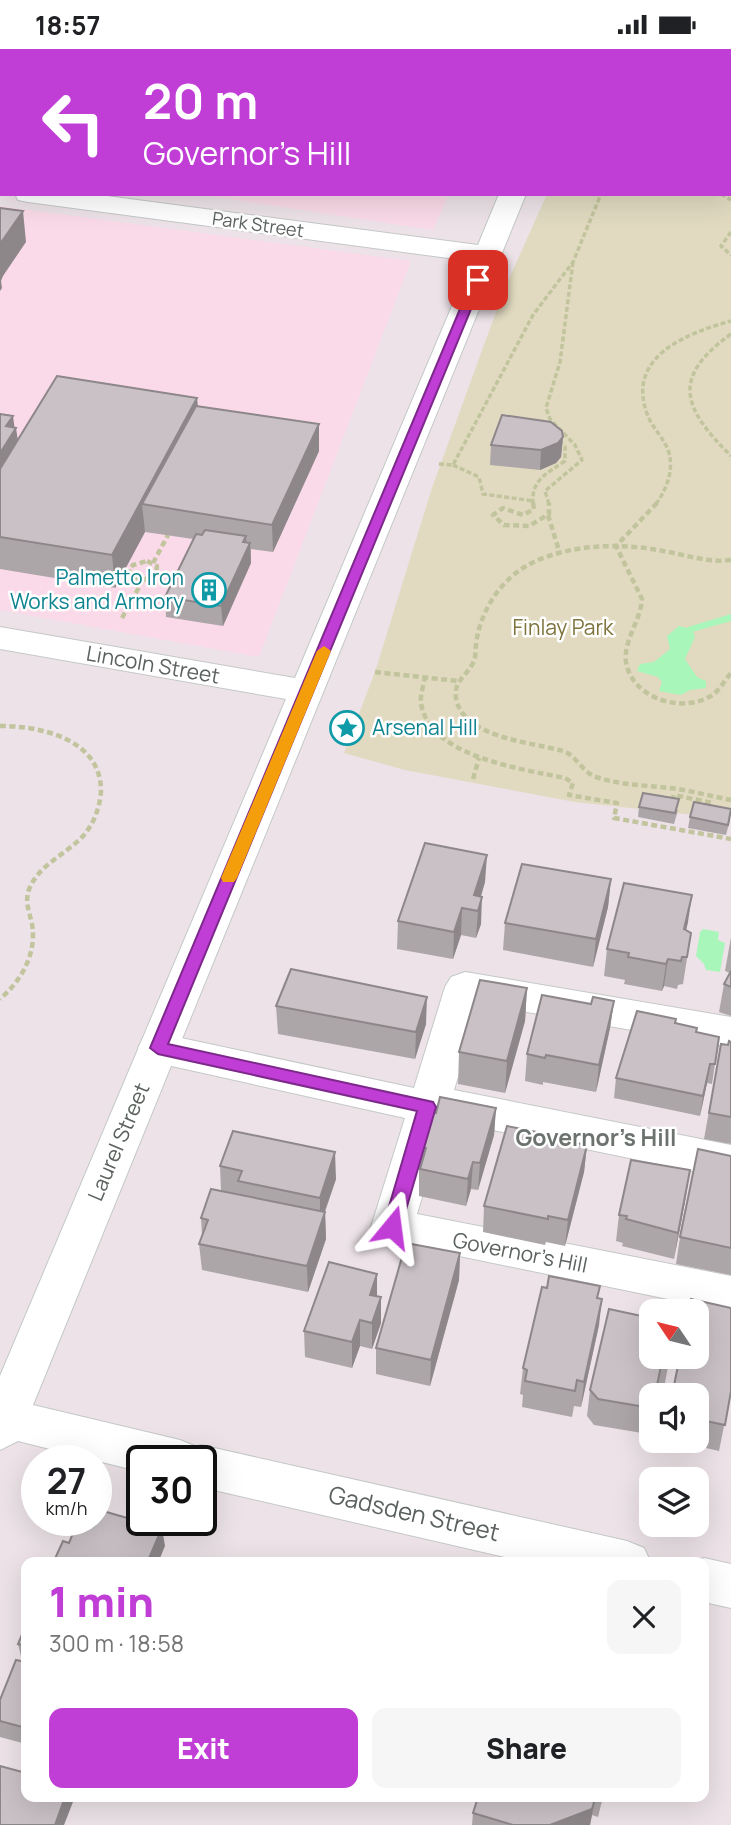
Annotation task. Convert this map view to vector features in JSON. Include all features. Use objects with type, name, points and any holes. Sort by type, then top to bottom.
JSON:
[{"type":"street","name":"Park Street","points":[[43,196],[488,255]]},
{"type":"street","name":"Laurel Street","points":[[2,1421],[512,196]]},
{"type":"street","name":"Lincoln Street","points":[[0,638],[306,691]]},
{"type":"street","name":"Governor's Hill","points":[[731,1032],[705,1025],[465,986],[392,1227],[731,1294]]},
{"type":"street","points":[[158,1048],[428,1104],[731,1162]]},
{"type":"street","points":[[2,1421],[126,1449]]},
{"type":"street","name":"Gadsden Street","points":[[217,1470],[601,1557]]},
{"type":"street","points":[[709,1581],[731,1586]]},
{"type":"path","points":[[560,554],[548,515],[550,509],[545,491],[554,481],[572,472],[582,460],[576,445],[551,421],[547,405],[557,375],[567,325],[568,280],[600,196]]},
{"type":"path","points":[[731,232],[721,246],[731,255]]},
{"type":"path","points":[[453,465],[533,315],[573,262]]},
{"type":"path","points":[[616,546],[651,515],[666,485],[670,456],[650,422],[642,400],[646,371],[666,346],[696,330],[731,321]]},
{"type":"path","points":[[731,334],[699,359],[689,383],[693,409],[705,432],[731,456]]},
{"type":"path","points":[[548,515],[531,526],[523,527],[504,526],[493,518],[495,512],[506,507],[523,515],[534,509],[533,491],[537,480],[565,461],[565,447],[552,439]]},
{"type":"path","points":[[439,464],[453,465],[479,477],[483,494],[534,501]]},
{"type":"path","points":[[153,563],[168,535]]},
{"type":"path","points":[[616,546],[642,598],[635,632],[625,659],[630,674],[648,695],[678,706],[696,703],[713,697],[731,673]]},
{"type":"path","points":[[731,561],[715,562],[661,550],[616,546],[579,549],[538,560],[515,574],[488,602],[477,633],[474,661],[458,681],[455,696],[462,715],[488,732],[567,753],[593,776],[632,786],[670,788],[731,800]]},
{"type":"path","points":[[141,562],[153,563],[159,569],[156,575],[143,580],[131,576],[130,567],[141,562]]},
{"type":"path","points":[[122,618],[143,580]]},
{"type":"path","points":[[375,672],[458,681]]},
{"type":"path","points":[[425,676],[419,699],[426,719],[440,736],[478,758],[565,778],[573,783],[569,795],[617,803],[614,818],[731,839]]},
{"type":"path","points":[[0,726],[47,731],[76,745],[89,757],[98,771],[102,796],[94,817],[81,838],[39,872],[30,885],[26,904],[33,934],[28,961],[18,982],[0,999]]},
{"type":"path","points":[[473,779],[478,758]]},
{"type":"path","points":[[670,805],[674,795],[712,803],[710,812],[720,814]]},
{"type":"shaded area","points":[[209,196],[448,196],[433,230]]},
{"type":"shaded area","points":[[0,206],[411,261],[259,657],[0,610]]},
{"type":"shaded area","points":[[679,626],[692,629],[695,637],[685,659],[697,677],[706,681],[706,688],[690,690],[681,695],[659,691],[662,682],[658,677],[637,671],[640,664],[654,662],[670,649],[667,636]]},
{"type":"shaded area","points":[[703,929],[719,932],[718,940],[725,943],[720,972],[706,970],[696,956],[700,932]]},
{"type":"green space","name":"Finlay Park","points":[[546,196],[731,196],[731,819],[575,802],[405,770],[344,753],[375,672],[432,488],[504,290]]},
{"type":"building","points":[[0,208],[23,211],[0,244]]},
{"type":"building","points":[[57,376],[197,398],[112,555],[0,537],[0,469]]},
{"type":"building","points":[[196,406],[319,424],[272,525],[142,504]]},
{"type":"building","points":[[0,414],[13,416],[6,426],[16,428],[0,453]]},
{"type":"building","points":[[502,415],[551,422],[562,431],[563,437],[558,443],[541,450],[491,445]]},
{"type":"building","points":[[205,530],[246,536],[243,542],[250,543],[221,606],[165,597],[196,534],[202,535]]},
{"type":"building","points":[[643,793],[679,799],[675,813],[639,807]]},
{"type":"building","points":[[694,802],[731,809],[728,825],[690,817]]},
{"type":"building","points":[[425,843],[487,855],[474,895],[482,897],[478,911],[462,908],[454,932],[398,921]]},
{"type":"building","points":[[522,864],[611,879],[596,939],[505,923]]},
{"type":"building","points":[[624,883],[692,895],[684,929],[691,933],[687,957],[682,957],[681,961],[668,959],[666,964],[628,957],[629,953],[607,949]]},
{"type":"building","points":[[291,969],[427,997],[416,1032],[276,1006]]},
{"type":"building","points":[[731,971],[731,987],[724,984]]},
{"type":"building","points":[[480,980],[527,988],[507,1061],[459,1052]]},
{"type":"building","points":[[542,995],[591,1004],[593,997],[614,1001],[599,1065],[527,1054]]},
{"type":"building","points":[[637,1011],[676,1019],[675,1023],[697,1028],[696,1032],[719,1037],[715,1064],[710,1064],[703,1096],[616,1078]]},
{"type":"building","points":[[729,1041],[731,1117],[709,1113],[721,1044],[728,1045]]},
{"type":"building","points":[[440,1097],[496,1108],[480,1163],[473,1162],[468,1179],[420,1169],[426,1148],[419,1147],[430,1112],[436,1113]]},
{"type":"building","points":[[507,1126],[567,1138],[566,1141],[587,1145],[568,1220],[548,1216],[548,1219],[484,1206]]},
{"type":"building","points":[[233,1131],[335,1152],[320,1198],[238,1181],[242,1171],[220,1166]]},
{"type":"building","points":[[698,1149],[731,1156],[731,1248],[680,1237]]},
{"type":"building","points":[[631,1160],[690,1170],[678,1233],[619,1215]]},
{"type":"building","points":[[211,1189],[325,1212],[307,1266],[199,1244],[208,1220],[201,1218]]},
{"type":"building","points":[[406,1243],[460,1253],[431,1360],[376,1348]]},
{"type":"building","points":[[329,1262],[377,1274],[370,1295],[381,1297],[372,1323],[360,1320],[352,1342],[304,1331]]},
{"type":"building","points":[[549,1276],[600,1286],[597,1298],[602,1299],[584,1382],[577,1380],[575,1391],[525,1381],[527,1370],[523,1368],[542,1287],[547,1288]]},
{"type":"building","points":[[709,1303],[731,1308],[731,1391],[725,1425],[709,1422],[709,1383],[674,1383],[677,1369],[709,1369]]},
{"type":"building","points":[[609,1309],[639,1315],[639,1369],[660,1369],[657,1383],[639,1383],[639,1406],[598,1399],[590,1390]]},
{"type":"building","points":[[112,1514],[126,1518],[126,1536],[159,1536],[150,1557],[56,1557],[63,1541],[69,1543],[72,1536],[112,1536]]},
{"type":"building","points":[[16,1660],[21,1661],[21,1727],[0,1721],[0,1700]]},
{"type":"building","points":[[0,1766],[21,1772],[21,1802],[63,1802],[55,1825],[0,1825]]},
{"type":"building","points":[[476,1802],[594,1802],[592,1809],[550,1825],[513,1825],[473,1813]]},
{"type":"waterway","points":[[692,629],[731,617]]},
{"type":"slow traffic","points":[[229,878],[324,651]]},
{"type":"place","name":"Palmetto Iron Works and Armory","points":[[209,590]]},
{"type":"place","name":"Arsenal Hill","points":[[347,728]]},
{"type":"district","name":"Governor's Hill","points":[[596,1138]]},
{"type":"route","points":[[392,1227],[427,1107],[158,1048],[478,280]]}]
